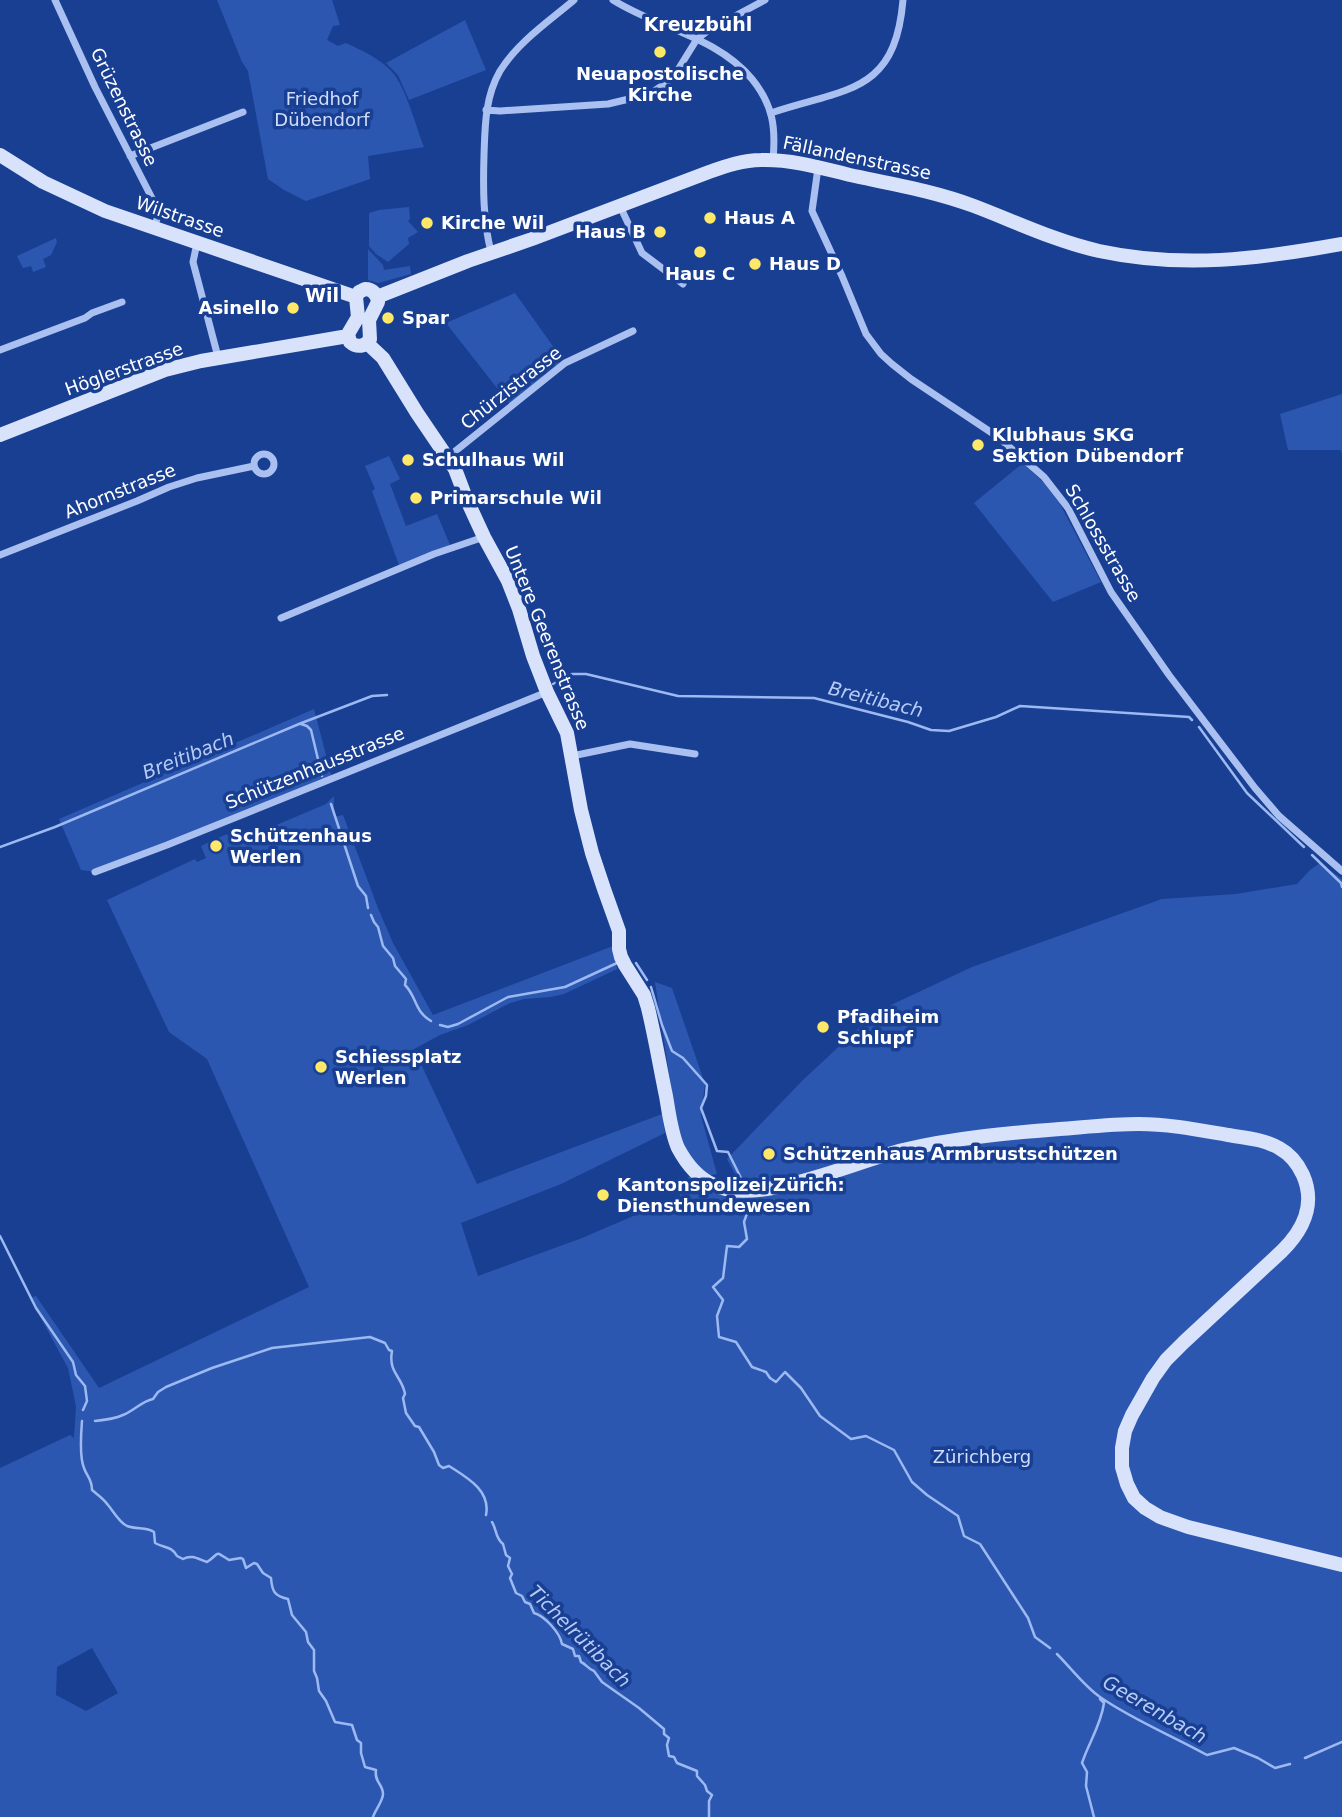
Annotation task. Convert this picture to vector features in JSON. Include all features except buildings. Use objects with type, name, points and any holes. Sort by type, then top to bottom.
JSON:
[{"type":"street","points":[[491,252],[483,202],[486,110],[497,78],[513,55],[574,0]]},
{"type":"street","points":[[613,0],[717,49],[744,70],[757,86],[771,113],[775,130],[773,160]]},
{"type":"street","points":[[486,110],[608,104],[650,94],[674,76],[697,39],[765,0]]},
{"type":"street","points":[[771,113],[837,93],[861,84],[873,76],[884,65],[895,41],[903,0]]},
{"type":"street","name":"Grüzenstrasse","points":[[57,1],[99,96],[157,208],[154,228]]},
{"type":"street","points":[[130,156],[243,112]]},
{"type":"street","name":"Wilstrasse","points":[[0,155],[43,182],[105,212],[356,297],[359,292],[368,289],[377,297]]},
{"type":"street","name":"Fällandenstrasse","points":[[377,297],[491,252],[533,239],[729,165],[760,160],[818,168],[953,199],[1068,243],[1163,261],[1217,261],[1265,257],[1342,244]]},
{"type":"street","name":"Schlossstrasse","points":[[818,168],[812,211],[871,342],[911,379],[998,437],[1044,477],[1068,508],[1111,592],[1169,676],[1279,816],[1342,871]]},
{"type":"street","points":[[620,205],[642,253],[683,284]]},
{"type":"street","points":[[197,243],[193,262],[218,359]]},
{"type":"street","points":[[356,297],[359,314],[348,336],[355,346],[367,343],[370,336],[369,320],[377,304],[377,297]]},
{"type":"street","points":[[0,350],[121,302]]},
{"type":"street","name":"Chürzistrasse","points":[[448,457],[565,363],[633,331]]},
{"type":"street","name":"Höglerstrasse","points":[[0,435],[155,374],[185,365],[348,336]]},
{"type":"street","name":"Untere Geerenstrasse","points":[[367,343],[383,358],[422,422],[448,457],[511,589],[533,656],[564,726],[592,853],[620,931],[621,957],[649,1008],[671,1121],[678,1146],[691,1167],[714,1186],[734,1191],[755,1191],[791,1184],[911,1149],[1022,1132],[1140,1124],[1260,1141],[1280,1148],[1293,1158],[1304,1177],[1308,1193],[1307,1213],[1302,1227],[1282,1251],[1160,1367],[1125,1431],[1122,1467],[1134,1497],[1160,1517],[1188,1527],[1342,1565]]},
{"type":"street","name":"Ahornstrasse","points":[[0,555],[169,487],[254,466]]},
{"type":"street","name":"Untere Geerenstrasse","points":[[281,618],[433,554],[484,537]]},
{"type":"street","name":"Schützenhausstrasse","points":[[95,872],[547,692]]},
{"type":"street","name":"Untere Geerenstrasse","points":[[572,756],[630,744],[695,754]]},
{"type":"green space","name":"Friedhof Dübendorf","points":[[217,0],[332,0],[340,25],[333,26],[327,40],[338,46],[346,43],[377,59],[392,72],[406,97],[424,147],[368,156],[370,179],[306,201],[268,179],[248,71]]},
{"type":"green space","points":[[465,20],[486,70],[409,100],[398,75],[386,63]]},
{"type":"green space","points":[[409,207],[408,221],[418,232],[408,238],[409,244],[388,262],[369,246],[369,213]]},
{"type":"green space","points":[[56,238],[51,255],[43,259],[46,267],[33,272],[31,266],[23,268],[17,256]]},
{"type":"green space","points":[[368,249],[383,265],[384,270],[410,266],[411,274],[378,283],[368,280]]},
{"type":"green space","points":[[515,293],[565,363],[511,406],[446,323]]},
{"type":"green space","points":[[1342,394],[1342,454],[1341,450],[1288,450],[1280,414]]},
{"type":"green space","points":[[389,456],[400,479],[390,484],[406,526],[437,514],[450,545],[399,565],[365,466]]},
{"type":"green space","points":[[1023,463],[1045,484],[1060,504],[1101,582],[1053,602],[974,503]]},
{"type":"green space","points":[[314,709],[332,778],[95,872],[81,870],[59,819]]},
{"type":"green space","name":"Zürichberg","points":[[334,796],[334,817],[343,815],[393,943],[433,1015],[613,946],[617,969],[564,994],[510,1003],[414,1049],[477,1184],[662,1114],[665,1133],[561,1184],[461,1223],[478,1276],[582,1238],[680,1196],[676,1182],[697,1174],[688,1157],[676,1119],[655,982],[672,988],[705,1084],[701,1116],[717,1174],[705,1176],[742,1187],[727,1159],[803,1080],[876,1012],[972,967],[1162,899],[1236,894],[1297,884],[1320,863],[1342,879],[1342,1817],[0,1817],[0,1468],[70,1435],[74,1438],[76,1406],[68,1368],[30,1298],[36,1296],[99,1388],[309,1287],[207,1059],[169,1032],[107,900],[195,859],[197,862],[206,858],[201,846],[227,834],[231,842],[326,804]],"holes":[[[92,1648],[118,1693],[86,1711],[56,1695],[57,1667]]]},
{"type":"waterway","name":"Breitibach","points":[[553,684],[572,674],[586,674],[678,696],[814,698],[931,730],[949,731],[996,717],[1020,706],[1189,717],[1192,720]]},
{"type":"waterway","name":"Breitibach","points":[[0,847],[55,827],[299,724],[372,696],[387,695]]},
{"type":"waterway","name":"Geerenbach","points":[[301,724],[311,730],[322,776]]},
{"type":"waterway","name":"Breitibach","points":[[1199,727],[1247,793],[1304,847]]},
{"type":"waterway","name":"Geerenbach","points":[[331,804],[358,886],[366,896],[368,908]]},
{"type":"waterway","points":[[1312,855],[1342,887]]},
{"type":"waterway","name":"Geerenbach","points":[[371,915],[378,927],[383,946],[406,979],[405,985],[418,1008],[431,1021]]},
{"type":"waterway","name":"Geerenbach","points":[[440,1025],[448,1027],[458,1024],[508,997],[565,987],[617,963]]},
{"type":"waterway","name":"Geerenbach","points":[[636,963],[647,980]]},
{"type":"waterway","name":"Geerenbach","points":[[651,987],[672,1051],[683,1058],[707,1085],[701,1108],[717,1151],[728,1152],[745,1186]]},
{"type":"waterway","name":"Geerenbach","points":[[751,1202],[744,1222],[747,1239],[739,1247],[727,1246],[723,1278],[713,1287],[723,1300],[717,1316],[719,1337],[736,1342],[752,1367],[766,1372],[776,1382],[785,1372],[801,1388],[820,1416],[851,1439],[866,1436],[894,1450],[912,1482],[958,1516],[964,1536],[980,1544],[1028,1618],[1035,1637],[1050,1648]]},
{"type":"waterway","points":[[0,1236],[36,1308],[73,1362],[76,1375],[85,1386],[87,1401],[83,1410]]},
{"type":"waterway","name":"Tichelrütibach","points":[[95,1421],[123,1415],[153,1399],[166,1387],[272,1348],[370,1337],[385,1343],[392,1351],[392,1364],[405,1394],[403,1398],[406,1413],[415,1426],[419,1427],[439,1465],[443,1468],[449,1466],[476,1485],[485,1498],[486,1515]]},
{"type":"waterway","points":[[82,1421],[81,1457],[92,1490],[122,1522],[127,1526],[154,1532],[155,1543],[170,1549],[183,1559],[192,1557],[207,1562],[219,1554],[229,1560],[243,1559],[246,1568],[257,1564],[263,1573],[271,1578],[275,1592],[288,1599],[292,1615],[306,1632],[308,1642],[314,1650],[314,1671],[319,1691],[335,1722],[352,1725],[357,1740],[361,1743],[365,1767],[376,1770],[383,1794],[373,1817]]},
{"type":"waterway","name":"Tichelrütibach","points":[[492,1522],[506,1555],[510,1558],[510,1578],[516,1593],[530,1604],[534,1613],[551,1626],[562,1644],[573,1649],[575,1656],[579,1656],[581,1662],[594,1671],[602,1682],[664,1729],[664,1734],[669,1738],[669,1756],[674,1757],[677,1763],[697,1771],[697,1776],[712,1795],[709,1801],[709,1817]]},
{"type":"waterway","name":"Geerenbach","points":[[1057,1654],[1094,1693],[1207,1755],[1234,1748],[1275,1768],[1290,1764]]},
{"type":"waterway","points":[[1094,1817],[1086,1786],[1087,1772],[1082,1763],[1098,1726],[1104,1703],[1100,1699]]},
{"type":"waterway","name":"Geerenbach","points":[[1305,1758],[1342,1742]]},
{"type":"place","name":"Neuapostolische Kirche","points":[[660,52]]},
{"type":"place","name":"Haus A","points":[[710,218]]},
{"type":"place","name":"Kirche Wil","points":[[427,223]]},
{"type":"place","name":"Haus B","points":[[660,232]]},
{"type":"place","name":"Haus C","points":[[700,252]]},
{"type":"place","name":"Haus D","points":[[755,264]]},
{"type":"place","name":"Asinello","points":[[293,308]]},
{"type":"place","name":"Spar","points":[[388,318]]},
{"type":"place","name":"Klubhaus SKG Sektion Dübendorf","points":[[978,445]]},
{"type":"place","name":"Schulhaus Wil","points":[[408,460]]},
{"type":"place","name":"Primarschule Wil","points":[[416,498]]},
{"type":"place","name":"Schützenhaus Werlen","points":[[216,846]]},
{"type":"place","name":"Pfadiheim Schlupf","points":[[823,1027]]},
{"type":"place","name":"Schiessplatz Werlen","points":[[321,1067]]},
{"type":"place","name":"Schützenhaus Armbrustschützen","points":[[769,1154]]},
{"type":"place","name":"Kantonspolizei Zürich: Diensthundewesen","points":[[603,1195]]},
{"type":"district","name":"Kreuzbühl","points":[[698,24]]},
{"type":"district","name":"Wil","points":[[322,295]]}]
